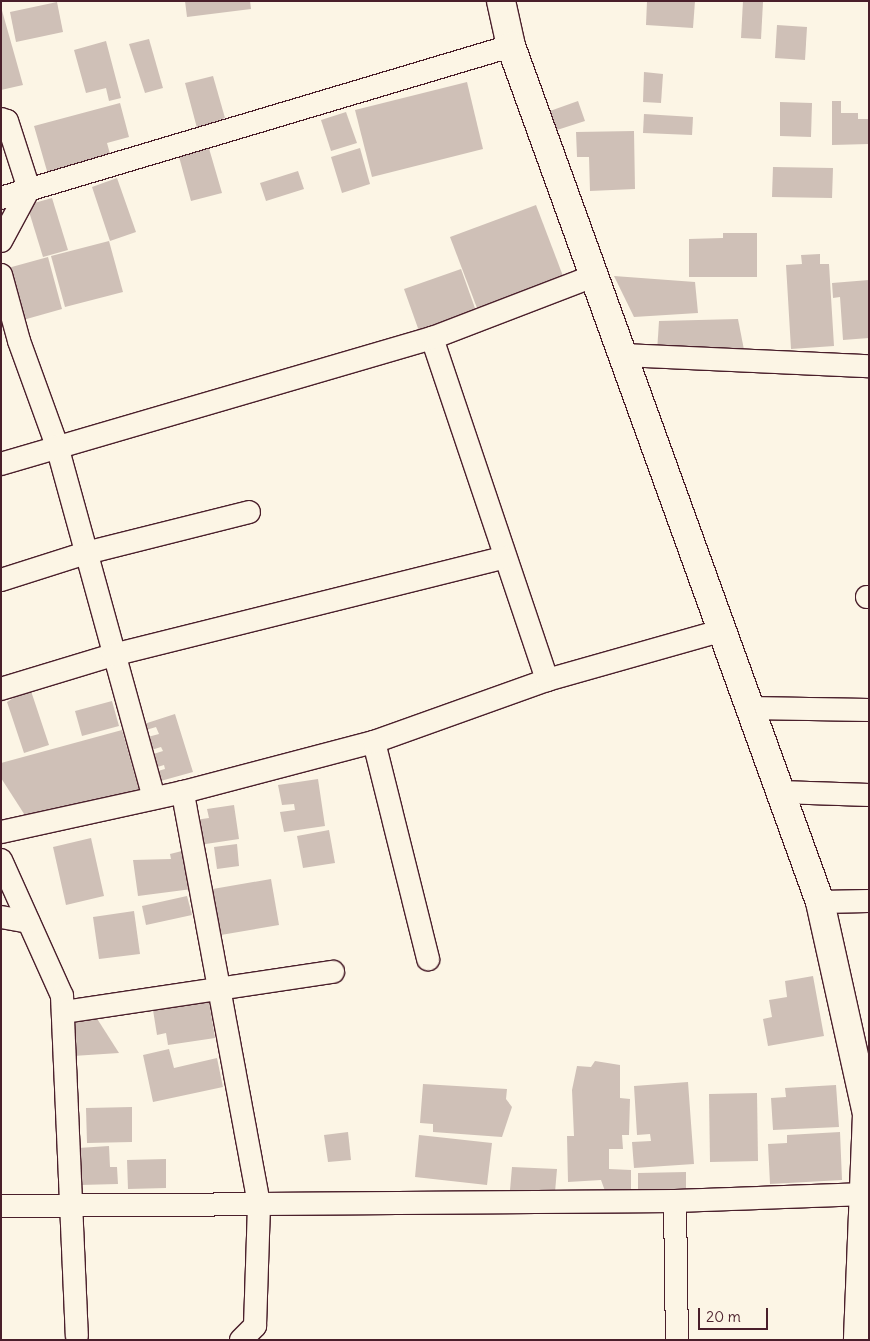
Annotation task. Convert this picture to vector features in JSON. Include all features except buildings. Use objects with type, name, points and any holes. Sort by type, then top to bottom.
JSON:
[{"type":"street","points":[[501,1],[511,46],[596,275],[720,632],[820,902],[868,1114],[866,1194],[858,1340]]},
{"type":"street","points":[[1,198],[511,46]]},
{"type":"street","points":[[1,119],[7,121],[29,189],[1,241]]},
{"type":"street","points":[[1,275],[10,344],[57,446],[154,798]]},
{"type":"street","points":[[1,464],[57,446],[432,338],[596,275]]},
{"type":"street","points":[[432,338],[547,680]]},
{"type":"street","points":[[624,355],[869,366]]},
{"type":"street","points":[[1,580],[86,553],[248,512]]},
{"type":"street","points":[[1,689],[114,655],[505,557]]},
{"type":"street","points":[[1,832],[183,792],[374,742],[547,680],[720,632]]},
{"type":"street","points":[[749,708],[869,710]]},
{"type":"street","points":[[374,742],[428,959]]},
{"type":"street","points":[[183,792],[216,989],[258,1204],[254,1326],[241,1340]]},
{"type":"street","points":[[780,792],[869,795]]},
{"type":"street","points":[[1,860],[62,996],[69,1206],[77,1336]]},
{"type":"street","points":[[820,902],[869,901]]},
{"type":"street","points":[[1,917],[29,922]]},
{"type":"street","points":[[64,1012],[333,972]]},
{"type":"street","points":[[1,1206],[676,1201],[866,1194]]},
{"type":"street","points":[[676,1201],[677,1340]]}]
